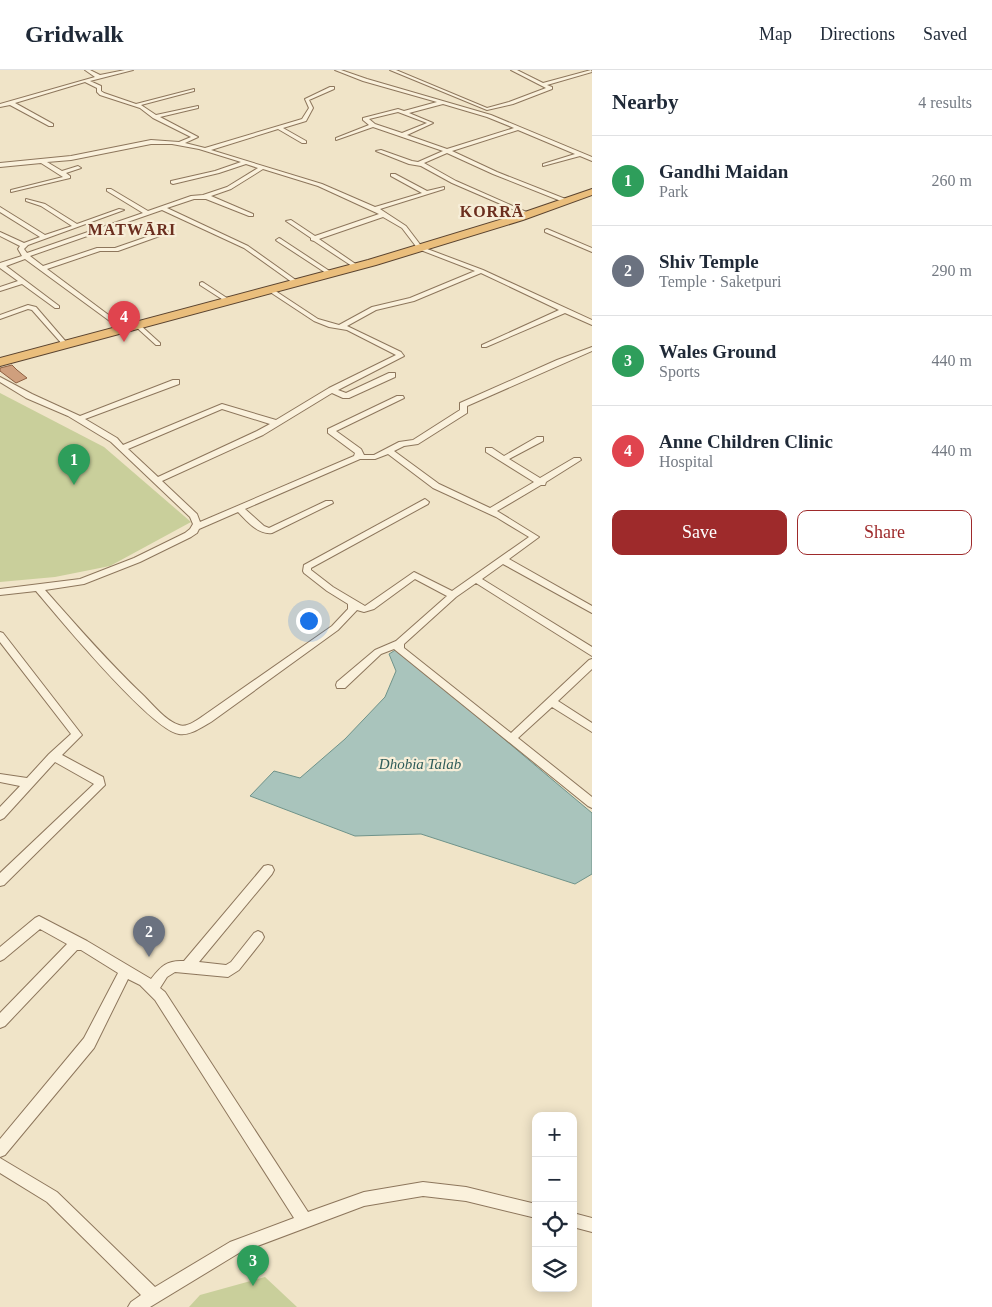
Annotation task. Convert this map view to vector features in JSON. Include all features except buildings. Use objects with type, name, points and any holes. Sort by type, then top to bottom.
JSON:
[{"type":"highway","points":[[0,362],[298,284],[420,248],[592,192]]},
{"type":"street","points":[[87,70],[99,77]]},
{"type":"street","points":[[0,106],[99,77],[131,70]]},
{"type":"street","points":[[336,70],[489,116],[592,159]]},
{"type":"street","points":[[392,70],[486,109],[490,112],[489,116]]},
{"type":"street","points":[[486,109],[511,103],[550,88],[513,70]]},
{"type":"street","points":[[545,84],[592,71]]},
{"type":"street","points":[[86,82],[99,87],[99,92],[102,94],[143,108],[155,117],[194,138],[182,143]]},
{"type":"street","points":[[204,150],[304,120],[311,108],[307,100],[332,88]]},
{"type":"street","points":[[136,105],[192,90]]},
{"type":"street","points":[[11,102],[51,125]]},
{"type":"street","points":[[406,112],[442,102]]},
{"type":"street","points":[[155,117],[196,107]]},
{"type":"street","points":[[402,135],[431,123],[406,112],[395,110],[365,119],[373,125],[447,151],[494,173],[566,201]]},
{"type":"street","points":[[338,139],[373,125]]},
{"type":"street","points":[[278,127],[304,142]]},
{"type":"street","points":[[421,164],[424,159],[520,128]]},
{"type":"street","points":[[0,165],[43,162],[151,142],[182,143],[320,186],[375,209],[404,226],[420,248],[481,271],[592,323]]},
{"type":"street","points":[[379,151],[411,163],[421,164],[454,182],[528,214]]},
{"type":"street","points":[[545,165],[580,154]]},
{"type":"street","points":[[12,191],[68,177],[43,162]]},
{"type":"street","points":[[173,182],[217,172],[244,163]]},
{"type":"street","points":[[61,173],[78,168]]},
{"type":"street","points":[[0,265],[186,199],[204,197],[229,188],[261,168]]},
{"type":"street","points":[[393,175],[425,192]]},
{"type":"street","points":[[375,209],[442,188]]},
{"type":"street","points":[[109,190],[147,214]]},
{"type":"street","points":[[204,197],[251,214]]},
{"type":"street","points":[[28,200],[43,205],[77,226]]},
{"type":"street","points":[[162,208],[251,249],[298,284]]},
{"type":"street","points":[[0,209],[44,237]]},
{"type":"street","points":[[23,246],[121,210]]},
{"type":"street","points":[[313,239],[385,214]]},
{"type":"street","points":[[289,222],[357,266]]},
{"type":"street","points":[[547,231],[592,250]]},
{"type":"street","points":[[41,270],[99,249],[118,250],[166,232]]},
{"type":"street","points":[[0,234],[23,246]]},
{"type":"street","points":[[280,240],[331,274]]},
{"type":"street","points":[[23,246],[21,249],[25,257],[124,329]]},
{"type":"street","points":[[0,265],[57,307]]},
{"type":"street","points":[[339,327],[374,308],[412,300],[481,271]]},
{"type":"street","points":[[0,289],[22,281]]},
{"type":"street","points":[[202,284],[230,302]]},
{"type":"street","points":[[156,481],[260,434],[332,390],[401,355],[349,328],[316,320],[272,291]]},
{"type":"street","points":[[0,316],[34,308],[65,344]]},
{"type":"street","points":[[484,346],[565,310]]},
{"type":"street","points":[[137,325],[158,344]]},
{"type":"street","points":[[0,592],[81,582],[102,575],[188,535],[196,527],[359,457],[375,457],[402,444],[417,441],[464,412],[463,405],[525,378],[560,360],[592,349]]},
{"type":"street","points":[[332,390],[346,396],[392,375]]},
{"type":"street","points":[[0,380],[29,396],[79,419],[114,440],[194,516],[197,520],[196,527]]},
{"type":"street","points":[[79,419],[176,382]]},
{"type":"street","points":[[359,457],[358,451],[331,431],[400,398]]},
{"type":"street","points":[[122,448],[220,407],[229,407],[276,423]]},
{"type":"street","points":[[504,459],[540,439]]},
{"type":"street","points":[[341,685],[378,652],[399,643],[454,595],[535,536],[492,511],[436,486],[388,450]]},
{"type":"street","points":[[489,450],[542,482]]},
{"type":"street","points":[[492,511],[577,460]]},
{"type":"street","points":[[425,502],[307,568],[320,582],[354,605],[364,609],[372,608],[414,575],[454,595]]},
{"type":"street","points":[[238,509],[261,528],[269,531],[329,503]]},
{"type":"street","points":[[502,560],[592,610]]},
{"type":"street","points":[[476,579],[592,652]]},
{"type":"street","points":[[39,588],[143,703],[169,725],[178,730],[184,730],[207,719],[335,628],[354,605]]},
{"type":"street","points":[[0,636],[78,735],[54,756],[0,815]]},
{"type":"street","points":[[399,643],[401,650],[592,803]]},
{"type":"street","points":[[512,738],[592,663]]},
{"type":"street","points":[[551,701],[592,728]]},
{"type":"street","points":[[0,881],[100,785],[99,780],[54,756]]},
{"type":"street","points":[[0,778],[29,783]]},
{"type":"street","points":[[187,967],[268,870]]},
{"type":"street","points":[[0,955],[39,922],[153,987],[305,1221]]},
{"type":"street","points":[[153,987],[169,967],[228,971],[235,966],[258,937]]},
{"type":"street","points":[[0,1022],[78,943]]},
{"type":"street","points":[[0,1150],[89,1043],[126,970]]},
{"type":"street","points":[[0,1165],[39,1187],[52,1197],[153,1296]]},
{"type":"street","points":[[136,1307],[235,1247],[364,1200],[423,1189],[466,1194],[532,1210]]},
{"type":"street","points":[[577,1221],[592,1225]]},
{"type":"green space","points":[[0,393],[104,447],[191,522],[110,566],[55,577],[0,582]]},
{"type":"green space","points":[[265,1277],[297,1307],[189,1307],[200,1295]]},
{"type":"water","name":"Dhobia Talab","points":[[397,649],[592,813],[592,874],[575,884],[421,834],[355,836],[250,796],[274,771],[300,778],[345,739],[385,697],[396,671],[389,654]]},
{"type":"place","name":"Anne Children Clinic","points":[[124,342]]},
{"type":"place","name":"Gandhi Maidan","points":[[74,485]]},
{"type":"place","name":"Shiv Temple","points":[[149,957]]},
{"type":"place","name":"Wales Ground","points":[[253,1286]]},
{"type":"district","name":"KORRĀ","points":[[492,211]]},
{"type":"district","name":"MATWĀRI","points":[[132,229]]}]
